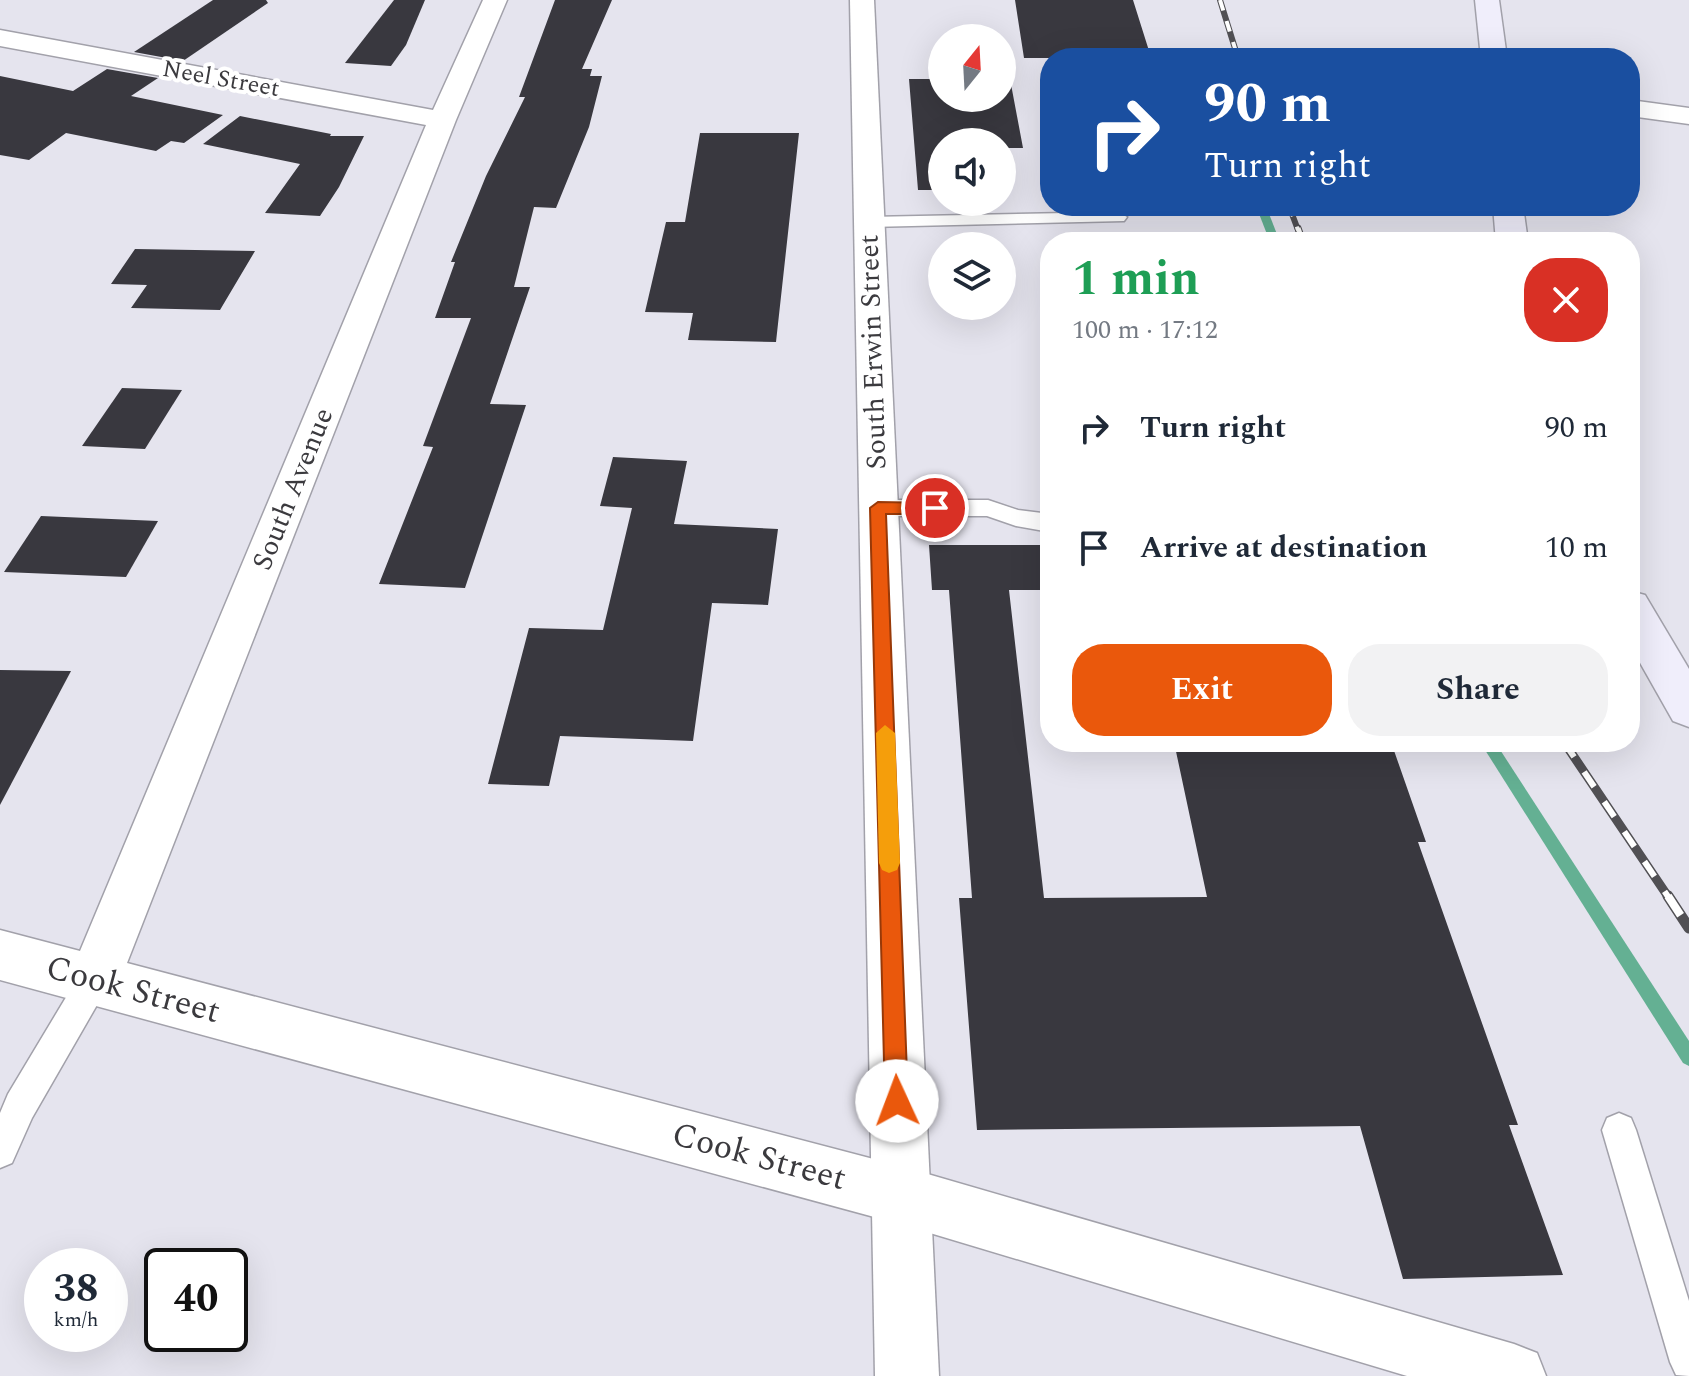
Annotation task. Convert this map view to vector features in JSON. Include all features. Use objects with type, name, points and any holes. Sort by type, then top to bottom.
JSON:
[{"type":"main road","points":[[1487,0],[1493,48]]},
{"type":"main road","points":[[1640,624],[1689,708]]},
{"type":"street","name":"South Avenue","points":[[94,980],[442,120],[495,0]]},
{"type":"street","name":"South Erwin Street","points":[[862,0],[907,1376]]},
{"type":"street","name":"Neel Street","points":[[0,38],[442,120]]},
{"type":"street","points":[[1640,109],[1689,116]]},
{"type":"street","name":"Cook Street","points":[[0,955],[900,1195],[1425,1362],[1514,1376]]},
{"type":"lane","points":[[869,222],[1118,217]]},
{"type":"lane","points":[[878,508],[988,508],[1016,518],[1040,522]]},
{"type":"lane","points":[[0,1151],[20,1106],[94,980]]},
{"type":"lane","points":[[1619,1130],[1689,1362]]},
{"type":"building","points":[[213,0],[266,0],[268,3],[183,61],[134,52]]},
{"type":"building","points":[[394,0],[425,0],[406,45],[391,66],[345,63]]},
{"type":"building","points":[[555,0],[612,0],[582,69],[592,69],[590,76],[602,76],[589,127],[556,208],[534,207],[514,287],[530,287],[490,404],[526,405],[465,588],[379,584],[433,447],[423,446],[471,318],[435,318],[455,262],[451,262],[486,176],[525,97],[519,97]]},
{"type":"building","points":[[1015,0],[1133,0],[1148,48],[1040,48],[1040,58],[1024,58]]},
{"type":"building","points":[[107,69],[158,78],[131,96],[223,115],[184,143],[171,141],[156,151],[66,133],[29,160],[0,155],[0,76],[73,91]]},
{"type":"building","points":[[909,79],[928,79],[928,112],[1016,111],[1023,148],[1016,148],[1016,128],[928,128],[928,190],[918,190]]},
{"type":"building","points":[[240,116],[330,136],[364,136],[339,187],[320,216],[265,213],[300,164],[203,144]]},
{"type":"building","points":[[700,133],[799,133],[776,342],[688,340],[693,313],[645,312],[666,222],[685,222]]},
{"type":"building","points":[[135,249],[255,251],[220,310],[131,308],[147,285],[111,284]]},
{"type":"building","points":[[122,388],[182,390],[145,449],[82,446]]},
{"type":"building","points":[[613,457],[687,461],[674,524],[778,529],[768,605],[712,603],[693,741],[560,736],[549,786],[488,784],[529,628],[603,630],[632,508],[600,506]]},
{"type":"building","points":[[41,516],[158,521],[126,577],[4,572]]},
{"type":"building","points":[[929,545],[1040,545],[1040,590],[1009,590],[1044,898],[1207,897],[1176,752],[1394,752],[1426,842],[1418,842],[1518,1125],[1509,1125],[1563,1275],[1403,1279],[1360,1126],[977,1130],[959,898],[972,898],[949,590],[932,590]]},
{"type":"building","points":[[0,670],[71,671],[0,805]]},
{"type":"waterway","points":[[1265,216],[1271,232]]},
{"type":"waterway","points":[[1493,752],[1689,1057]]},
{"type":"railway","points":[[1220,0],[1235,48]]},
{"type":"railway","points":[[1293,216],[1298,230]]},
{"type":"railway","points":[[1298,228],[1299,232]]},
{"type":"railway","points":[[1571,752],[1669,898]]},
{"type":"railway","points":[[1668,896],[1689,928]]},
{"type":"slow traffic","points":[[885,733],[889,863]]},
{"type":"route","points":[[897,1101],[878,508],[935,508]]}]
